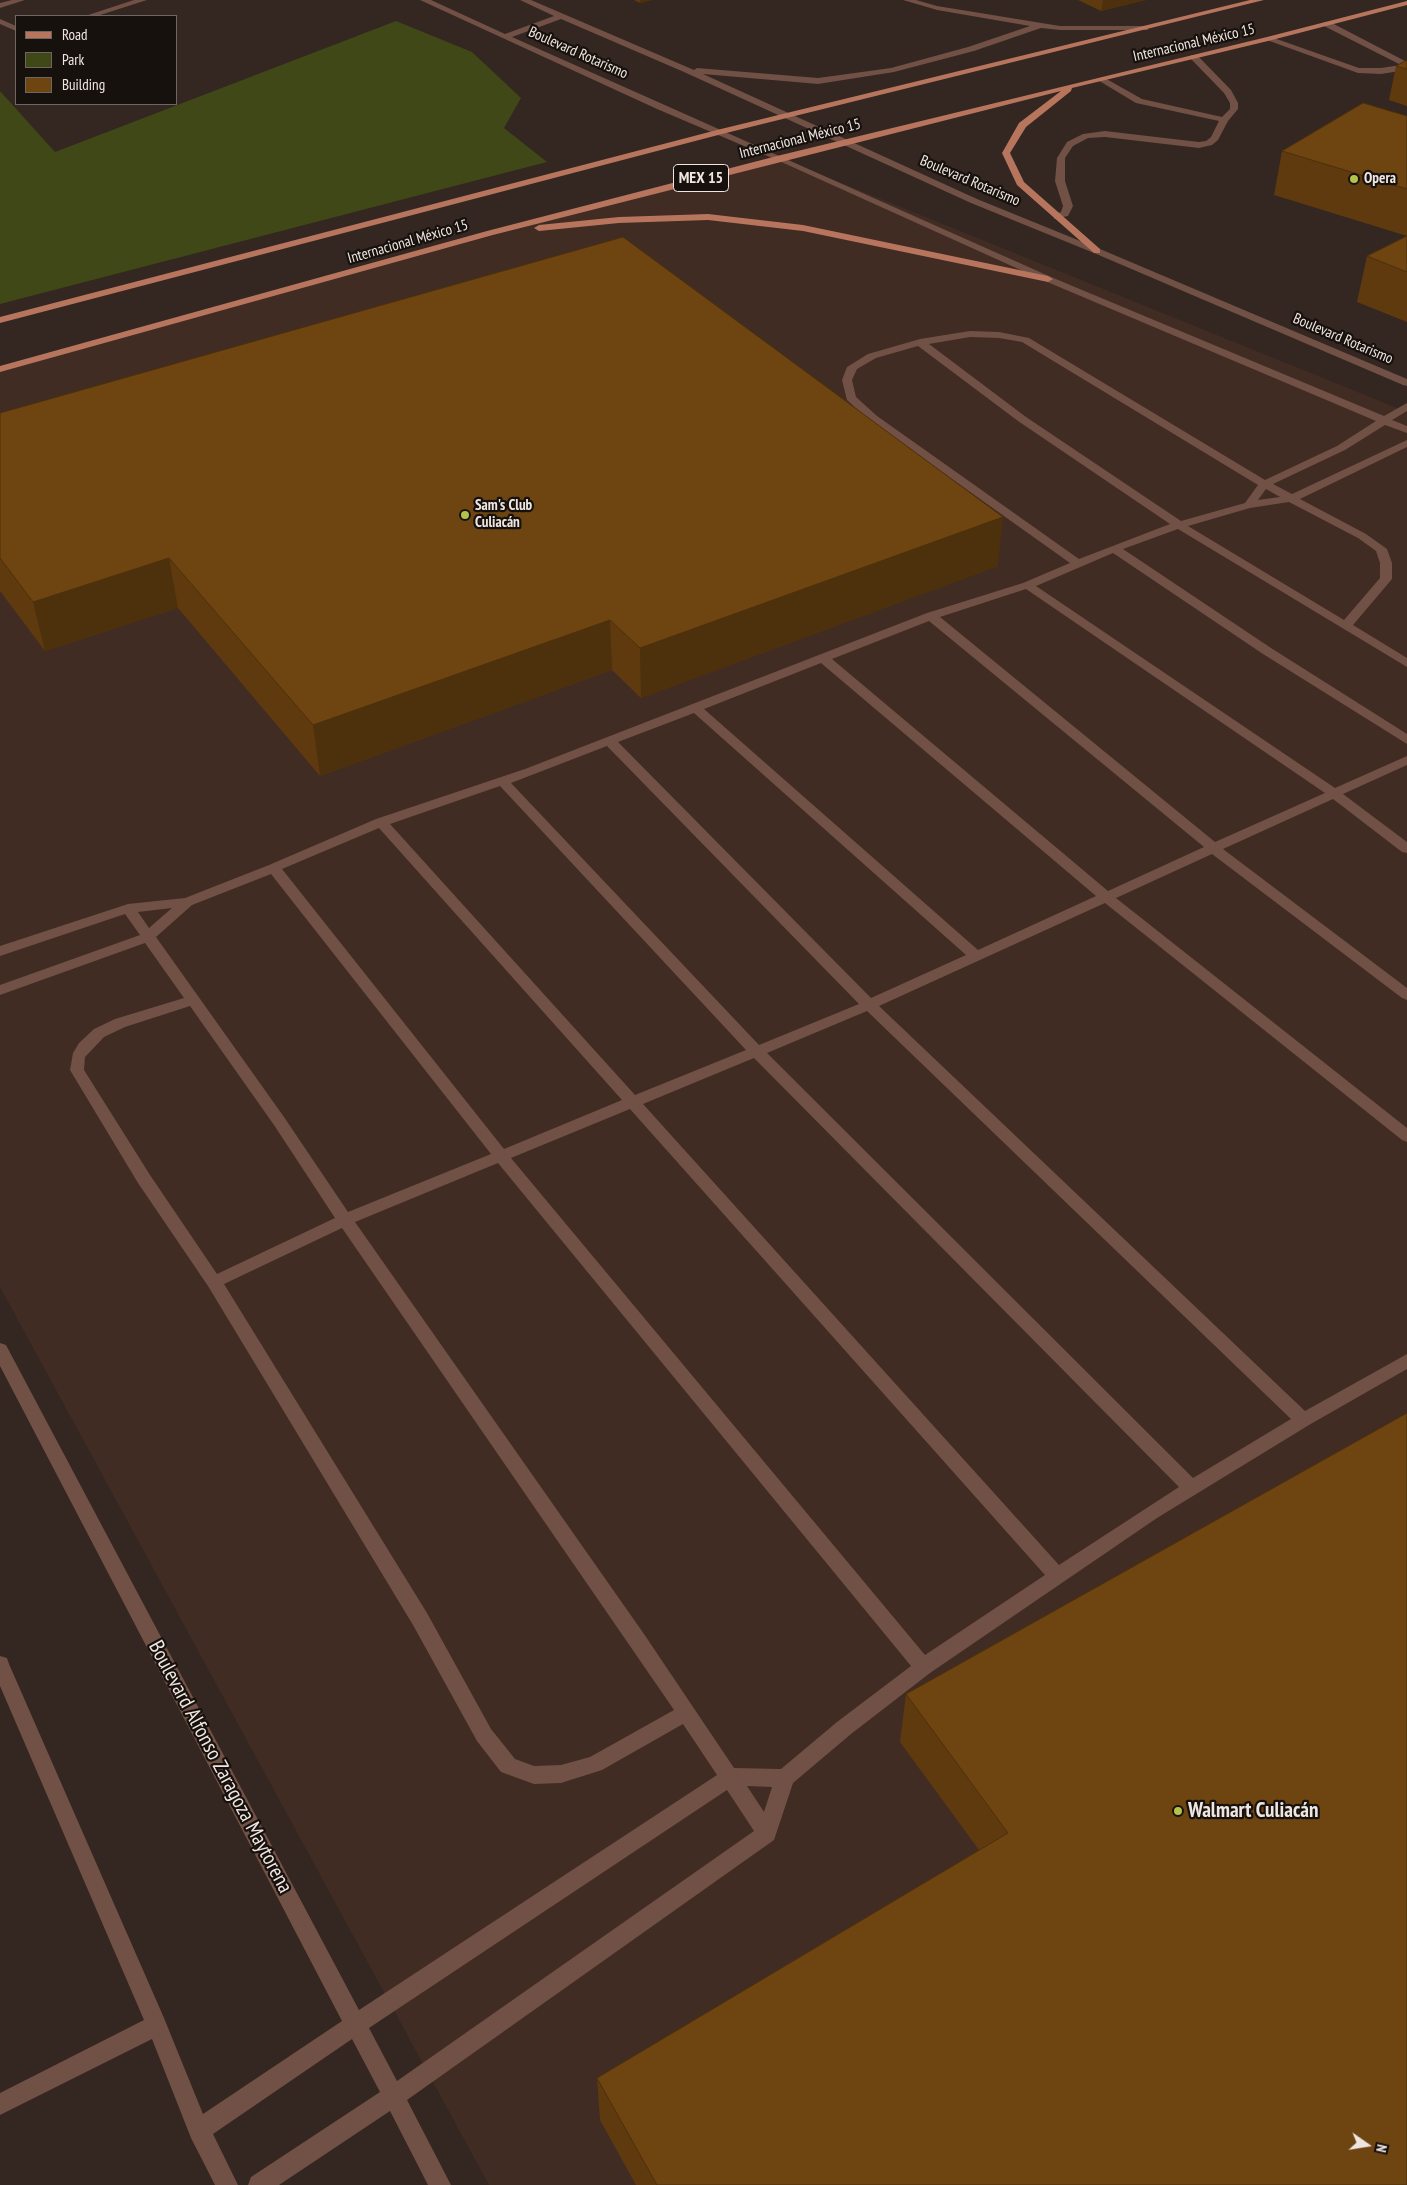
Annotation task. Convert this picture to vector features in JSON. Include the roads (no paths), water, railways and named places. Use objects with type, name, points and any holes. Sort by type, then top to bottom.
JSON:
[{"type":"main road","name":"Internacional México 15","points":[[0,320],[786,115],[1260,0]]},
{"type":"main road","name":"Internacional México 15","points":[[0,369],[490,233],[780,158],[1073,85],[1268,39],[1407,2]]},
{"type":"main road","points":[[1073,85],[1022,126],[1006,153],[1020,183],[1097,251]]},
{"type":"main road","points":[[490,233],[619,220],[708,217],[804,228],[1048,279]]},
{"type":"street","points":[[0,6],[20,0]]},
{"type":"street","points":[[92,15],[143,0]]},
{"type":"street","name":"Boulevard Rotarismo","points":[[424,0],[660,107],[780,158]]},
{"type":"street","name":"Boulevard Rotarismo","points":[[524,0],[687,70],[974,201],[1097,251],[1407,383]]},
{"type":"street","points":[[907,0],[937,8],[1060,28],[1145,28]]},
{"type":"street","points":[[506,36],[562,16]]},
{"type":"street","points":[[0,21],[15,28]]},
{"type":"street","points":[[1327,24],[1407,66]]},
{"type":"street","points":[[687,70],[818,81],[891,70],[971,49],[1040,25]]},
{"type":"street","points":[[1268,39],[1358,70],[1381,71],[1407,66]]},
{"type":"street","points":[[1057,217],[1065,214],[1068,206],[1060,181],[1060,158],[1070,144],[1086,136],[1105,134],[1198,145],[1209,143],[1215,138],[1224,120],[1234,109],[1234,103],[1228,92],[1194,57]]},
{"type":"street","points":[[1100,79],[1139,101],[1224,120]]},
{"type":"street","points":[[780,158],[1048,279],[1407,430]]},
{"type":"street","points":[[1078,563],[873,418],[851,398],[847,380],[852,367],[872,356],[920,342],[970,334],[999,335],[1025,340],[1264,484],[1362,536],[1381,549],[1386,564],[1386,579],[1346,625]]},
{"type":"street","points":[[920,342],[1022,419],[1178,525],[1407,663]]},
{"type":"street","points":[[1249,505],[1264,484],[1310,464],[1407,406]]},
{"type":"street","points":[[0,951],[128,908],[187,902],[274,868],[381,822],[503,782],[932,616],[1027,585],[1114,548],[1178,525],[1249,505],[1293,498],[1407,443]]},
{"type":"street","points":[[1114,548],[1267,651],[1407,740]]},
{"type":"street","points":[[1027,585],[1334,793],[1407,849]]},
{"type":"street","points":[[932,616],[1213,848],[1407,995]]},
{"type":"street","points":[[823,658],[1106,897],[1407,1136]]},
{"type":"street","points":[[696,708],[976,956]]},
{"type":"street","points":[[610,742],[869,1005],[1303,1420]]},
{"type":"street","points":[[214,1282],[345,1220],[869,1005],[1407,760]]},
{"type":"street","points":[[503,782],[757,1052],[1191,1488]]},
{"type":"street","points":[[381,822],[1058,1576]]},
{"type":"street","points":[[274,868],[501,1156],[922,1667]]},
{"type":"street","points":[[0,990],[148,937],[187,902]]},
{"type":"street","points":[[128,908],[279,1121],[345,1220],[637,1640],[767,1833]]},
{"type":"street","points":[[194,1000],[143,1016],[99,1033],[84,1047],[78,1057],[77,1070],[144,1179],[214,1282],[420,1619],[484,1735],[508,1766],[534,1775],[560,1774],[595,1764],[686,1713]]},
{"type":"street","name":"Boulevard Alfonso Zaragoza Maytorena","points":[[0,1350],[440,2185]]},
{"type":"street","points":[[259,2185],[392,2097],[767,1833],[786,1778],[844,1728],[922,1667],[1191,1488],[1407,1360]]},
{"type":"street","points":[[0,1664],[157,2025],[199,2130],[227,2185]]},
{"type":"street","points":[[199,2130],[731,1778],[786,1778]]},
{"type":"street","points":[[0,2104],[157,2025]]},
{"type":"place","name":"Opera","points":[[1354,179]]},
{"type":"place","name":"Sam's Club Culiacán","points":[[465,515]]},
{"type":"place","name":"Walmart Culiacán","points":[[1178,1811]]}]
